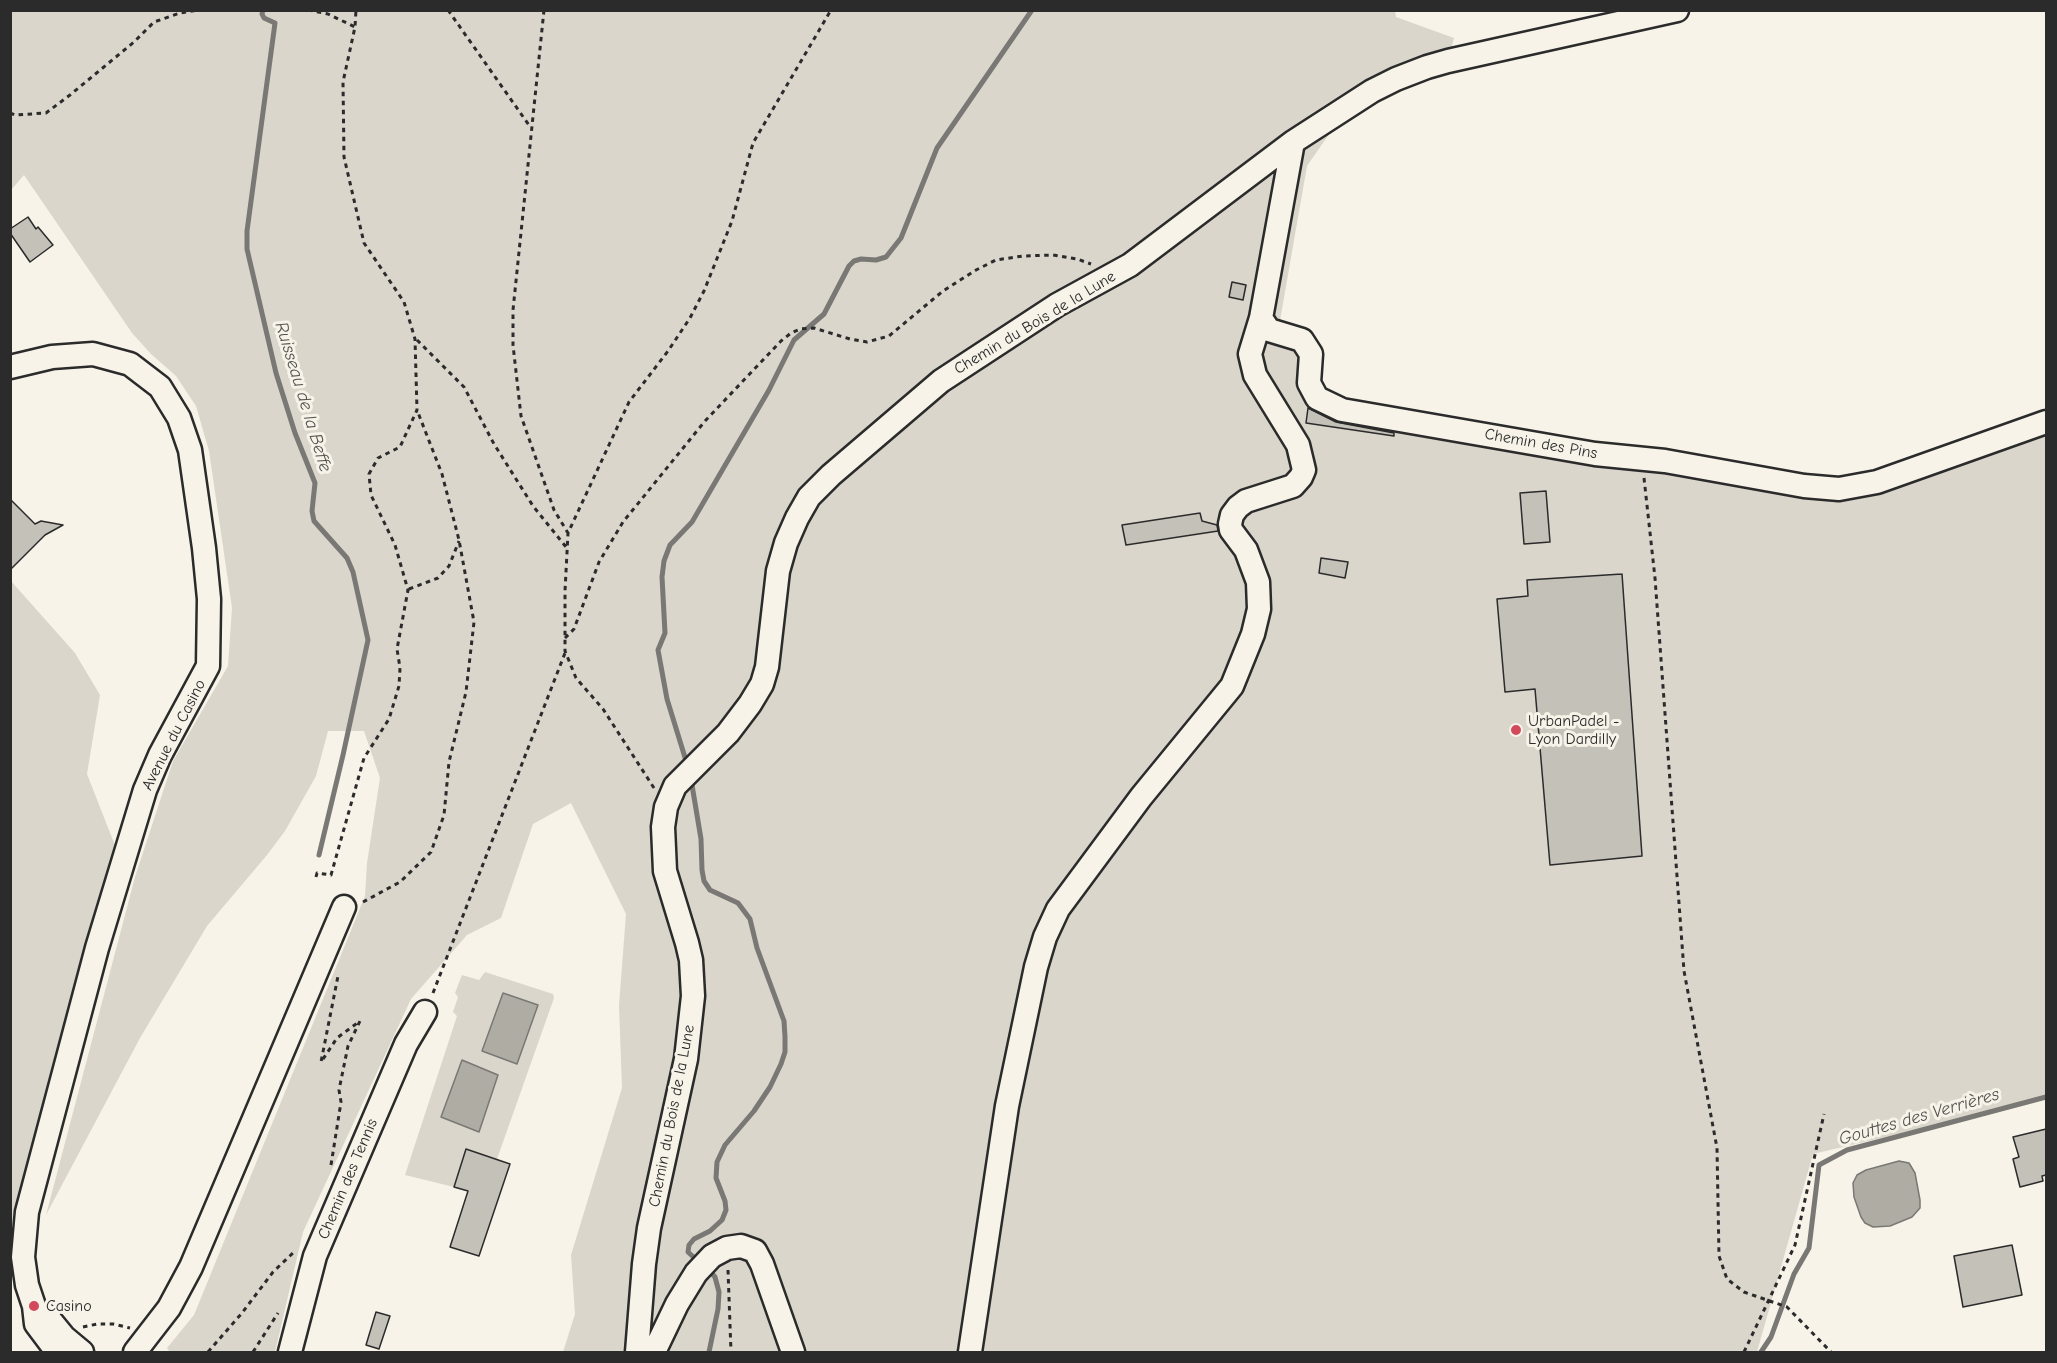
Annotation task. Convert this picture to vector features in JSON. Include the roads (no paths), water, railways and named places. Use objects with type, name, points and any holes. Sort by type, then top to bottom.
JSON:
[{"type":"street","name":"Chemin du Bois de la Lune","points":[[637,1353],[649,1228],[686,1059],[692,1005],[691,960],[665,872],[663,827],[670,798],[728,733],[762,684],[767,667],[778,571],[786,543],[809,497],[831,475],[941,381],[1047,311],[1111,276],[1178,231],[1293,142],[1372,92],[1427,67],[1471,55],[1677,10]]},
{"type":"street","points":[[970,1353],[1007,1106],[1036,967],[1045,937],[1058,909],[1141,797],[1232,686],[1253,634],[1259,609],[1258,582],[1246,550],[1231,530],[1232,515],[1246,501],[1293,486],[1304,470],[1298,445],[1255,375],[1250,354],[1261,318],[1293,142]]},
{"type":"street","name":"Chemin des Pins","points":[[1261,318],[1269,330],[1302,340],[1311,354],[1309,383],[1317,398],[1342,410],[1595,453],[1665,461],[1804,486],[1839,489],[1877,482],[2046,422]]},
{"type":"street","name":"Avenue du Casino","points":[[10,367],[52,357],[93,354],[130,364],[160,387],[179,418],[190,450],[209,599],[208,666],[160,755],[145,790],[97,948],[27,1212],[23,1257],[24,1294],[36,1324],[57,1353]]},
{"type":"street","points":[[135,1353],[169,1308],[191,1267],[343,909]]},
{"type":"street","name":"Chemin des Tennis","points":[[290,1353],[315,1256],[406,1044],[425,1012]]},
{"type":"street","points":[[654,1353],[677,1304],[696,1274],[720,1252],[741,1246],[755,1251],[762,1264],[793,1353]]},
{"type":"street","points":[[24,1294],[82,1353]]},
{"type":"waterway","name":"Ruisseau de la Beffe","points":[[263,10],[264,18],[275,23],[247,231],[247,249],[276,373],[295,433],[315,483],[312,511],[314,521],[347,558],[353,572],[368,640],[319,855]]},
{"type":"waterway","points":[[687,764],[667,699],[658,650],[665,633],[662,577],[664,561],[670,545],[692,522],[769,390],[794,340],[824,314],[849,266],[861,259],[876,260],[886,257],[901,238],[937,148],[1032,10]]},
{"type":"waterway","points":[[691,779],[701,839],[704,881],[710,890],[738,903],[750,919],[757,948],[784,1021],[785,1037],[785,1052],[770,1087],[754,1111],[725,1145],[717,1162],[716,1178],[726,1210],[722,1220],[689,1245],[688,1252],[699,1262]]},
{"type":"waterway","name":"Gouttes des Verrières","points":[[1761,1352],[1771,1337],[1794,1274],[1809,1248],[1819,1165],[1847,1150],[2046,1097]]},
{"type":"waterway","points":[[708,1269],[715,1277],[719,1292],[718,1309],[709,1352]]},
{"type":"place","name":"UrbanPadel - Lyon Dardilly","points":[[1516,730]]},
{"type":"place","name":"Casino","points":[[34,1306]]}]
